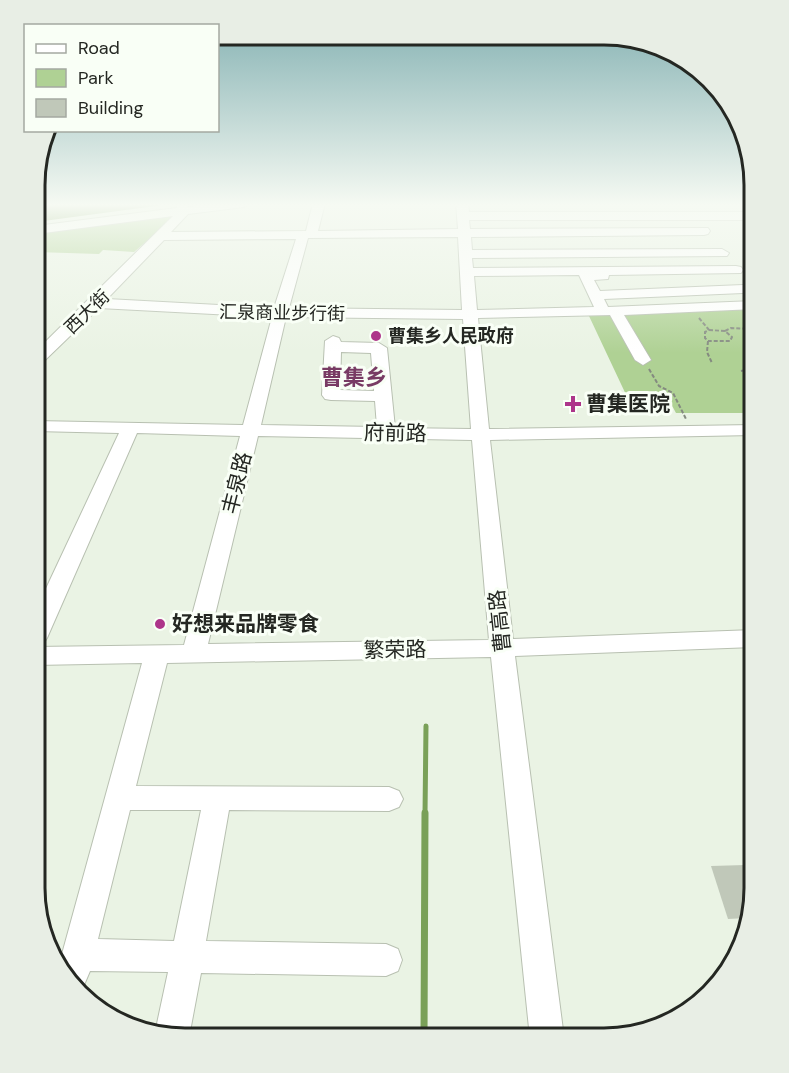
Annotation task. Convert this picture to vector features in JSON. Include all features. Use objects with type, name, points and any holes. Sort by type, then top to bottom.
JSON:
[{"type":"street","name":"西大街","points":[[45,352],[144,253]]},
{"type":"street","name":"丰泉路","points":[[194,653],[280,314],[301,253]]},
{"type":"street","points":[[465,254],[703,253]]},
{"type":"street","points":[[722,253],[731,269],[744,284]]},
{"type":"street","name":"曹高路","points":[[465,254],[479,435],[546,1028]]},
{"type":"street","points":[[643,360],[610,312],[594,295],[585,276],[657,274],[744,266]]},
{"type":"street","points":[[466,272],[731,269]]},
{"type":"street","points":[[657,274],[684,308]]},
{"type":"street","points":[[594,295],[744,290]]},
{"type":"street","name":"汇泉商业步行街","points":[[96,303],[280,314],[469,316],[744,305]]},
{"type":"street","points":[[383,396],[331,395],[333,344],[379,348],[383,396],[386,433]]},
{"type":"street","name":"府前路","points":[[45,426],[479,435],[744,430]]},
{"type":"street","points":[[45,616],[130,428]]},
{"type":"street","name":"繁荣路","points":[[45,656],[503,648],[744,638]]},
{"type":"street","points":[[157,654],[74,968],[187,957],[386,960]]},
{"type":"street","points":[[119,798],[389,799]]},
{"type":"street","points":[[174,1027],[217,799]]},
{"type":"path","points":[[708,341],[705,338],[705,332],[709,330],[744,329]]},
{"type":"path","points":[[708,341],[730,342],[732,337],[725,330]]},
{"type":"path","points":[[708,341],[705,347],[706,354],[712,363]]},
{"type":"path","points":[[643,360],[659,386],[673,393],[686,419],[690,421]]},
{"type":"green space","points":[[744,308],[744,413],[676,413],[669,400],[629,401],[589,316]]},
{"type":"building","points":[[744,865],[744,897],[740,918],[728,919],[711,866]]},
{"type":"waterway","points":[[425,815],[426,726]]},
{"type":"waterway","points":[[424,1028],[425,813]]},
{"type":"place","name":"曹集乡人民政府","points":[[376,336]]},
{"type":"place","name":"曹集医院","points":[[573,404]]},
{"type":"place","name":"好想来品牌零食","points":[[160,624]]},
{"type":"district","name":"曹集乡","points":[[354,377]]}]
